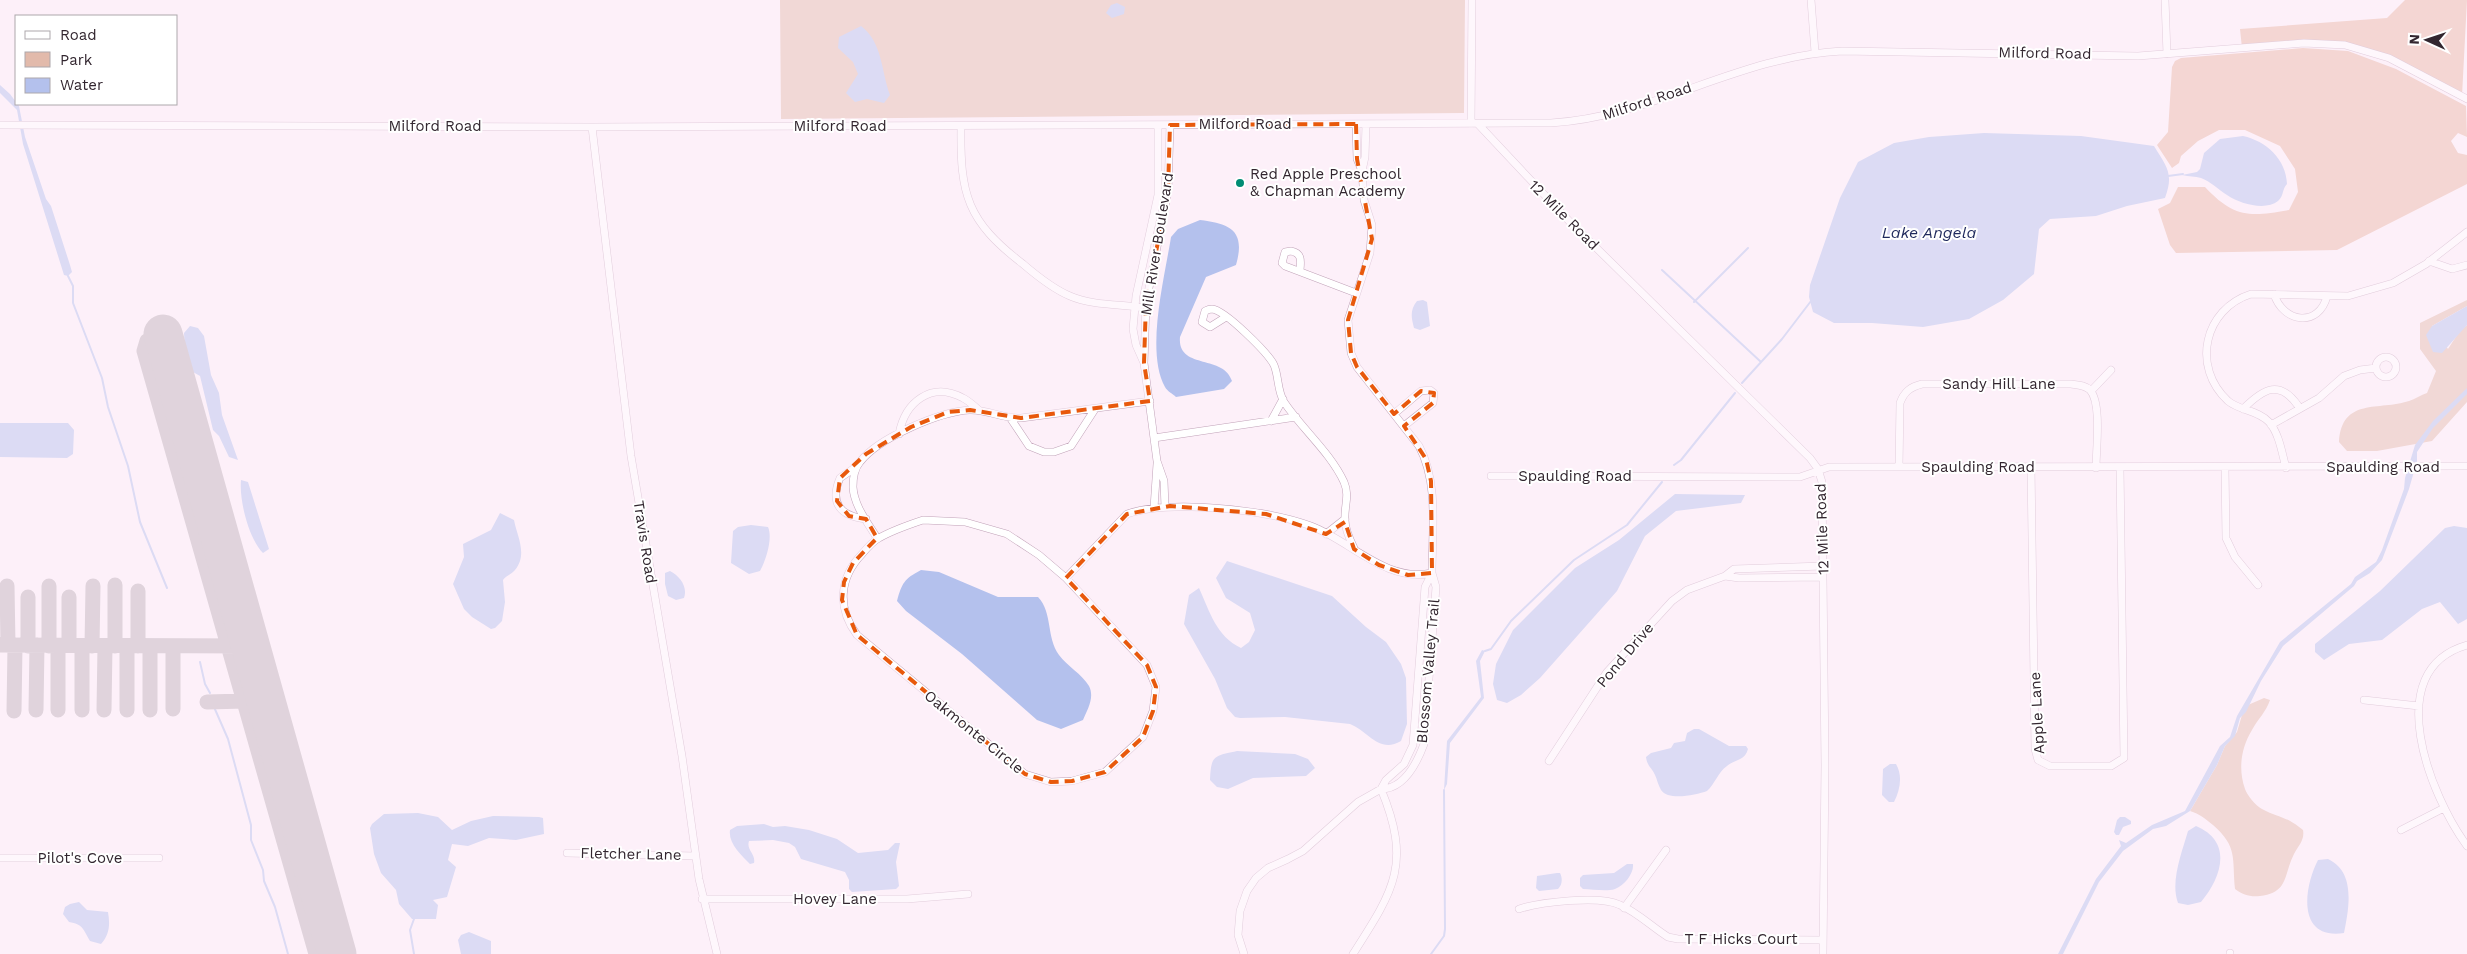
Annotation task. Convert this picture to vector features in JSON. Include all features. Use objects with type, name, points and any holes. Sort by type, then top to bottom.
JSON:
[{"type":"street","points":[[1472,0],[1475,124]]},
{"type":"street","points":[[1811,0],[1815,52]]},
{"type":"street","points":[[2165,0],[2167,54]]},
{"type":"street","name":"Milford Road","points":[[3,125],[592,127],[1551,123],[1589,120],[1631,109],[1759,64],[1815,52],[2020,52],[2138,56],[2304,43],[2345,45],[2389,58],[2467,99]]},
{"type":"street","name":"Blossom Valley Trail","points":[[1356,124],[1358,159],[1362,171],[1364,200],[1372,225],[1372,239],[1348,320],[1351,352],[1357,366],[1404,426],[1426,459],[1431,481],[1432,573],[1436,587],[1424,744],[1418,760],[1408,776],[1390,789],[1381,789],[1386,780],[1404,764],[1414,745],[1425,587],[1432,573]]},
{"type":"street","name":"Blossom Valley Trail","points":[[1362,171],[1365,157],[1366,124]]},
{"type":"street","name":"12 Mile Road","points":[[1475,124],[1570,222],[1810,458],[1818,469],[1822,482],[1825,751],[1823,954]]},
{"type":"street","name":"Mill River Boulevard","points":[[1154,508],[1157,461],[1144,363],[1135,337],[1135,306],[1158,195],[1158,125]]},
{"type":"street","name":"Mill River Boulevard","points":[[1144,363],[1146,308],[1168,192],[1170,125]]},
{"type":"street","points":[[961,126],[963,184],[975,216],[985,230],[1005,251],[1042,280],[1070,296],[1146,308]]},
{"type":"street","name":"Travis Road","points":[[592,127],[631,456],[682,756],[702,899],[717,954]]},
{"type":"street","points":[[2286,468],[2276,434],[2271,425],[2261,416],[2228,401],[2218,390],[2212,379],[2206,361],[2206,345],[2212,325],[2222,311],[2240,298],[2260,293],[2348,296],[2393,283],[2429,262],[2467,232]]},
{"type":"street","points":[[2429,262],[2452,269],[2467,265]]},
{"type":"street","points":[[1300,270],[1356,293]]},
{"type":"street","points":[[2274,294],[2277,305],[2282,311],[2287,315],[2298,318],[2305,318],[2317,313],[2325,303],[2327,296]]},
{"type":"street","points":[[1226,318],[1242,330],[1267,354],[1276,371],[1277,385],[1283,400],[1337,470],[1344,483],[1348,502],[1345,519],[1349,538],[1354,549]]},
{"type":"street","points":[[2271,425],[2300,407],[2320,398],[2344,376],[2360,370],[2376,368]]},
{"type":"street","points":[[2096,468],[2096,412],[2091,391],[2111,370]]},
{"type":"street","name":"Sandy Hill Lane","points":[[1899,467],[1900,403],[1904,394],[1914,386],[1922,384],[2071,384],[2086,387],[2091,391]]},
{"type":"street","points":[[2243,409],[2258,394],[2270,388],[2288,394],[2300,407]]},
{"type":"street","points":[[1394,414],[1421,391],[1430,390],[1434,393],[1433,403],[1404,426]]},
{"type":"street","points":[[899,434],[912,404],[921,396],[941,392],[963,398],[979,411]]},
{"type":"street","points":[[1271,421],[1283,400]]},
{"type":"street","points":[[877,538],[854,499],[853,486],[857,467],[866,454],[899,434],[948,412],[979,411],[1011,419],[1150,401]]},
{"type":"street","points":[[1011,419],[1029,446],[1044,452],[1054,452],[1071,446],[1095,409]]},
{"type":"street","points":[[1154,438],[1296,418]]},
{"type":"street","name":"Mill River Boulevard","points":[[1157,461],[1164,481],[1164,507]]},
{"type":"street","name":"Spaulding Road","points":[[1491,476],[1800,477],[1818,469],[1899,467],[2286,468],[2467,466]]},
{"type":"street","points":[[857,467],[843,474],[840,478],[837,501],[839,508],[849,516],[866,519]]},
{"type":"street","name":"Apple Lane","points":[[2031,467],[2035,749],[2038,760],[2050,766],[2111,766],[2124,758],[2120,468]]},
{"type":"street","points":[[2225,468],[2226,538],[2235,557],[2258,585]]},
{"type":"street","points":[[1066,578],[1127,514],[1164,507],[1266,514],[1311,526],[1380,565],[1401,573],[1420,576],[1432,573]]},
{"type":"street","points":[[1326,534],[1345,519]]},
{"type":"street","name":"Oakmonte Circle","points":[[923,520],[965,522],[1007,534],[1039,554],[1066,578],[1147,665],[1156,687],[1154,712],[1143,737],[1105,772],[1072,781],[1051,782],[1025,774],[857,635],[848,623],[842,600],[844,582],[853,563],[877,538],[923,520]]},
{"type":"street","name":"Pond Drive","points":[[1550,761],[1607,672],[1672,601],[1700,584],[1725,576],[1734,569],[1823,566]]},
{"type":"street","points":[[1780,567],[1780,576]]},
{"type":"street","name":"Pond Drive","points":[[1725,576],[1739,578],[1780,576],[1823,577]]},
{"type":"street","points":[[2467,645],[2448,652],[2434,665],[2424,682],[2419,706],[2419,727],[2424,757],[2444,808],[2467,846]]},
{"type":"street","points":[[2364,700],[2419,706]]},
{"type":"street","points":[[1244,954],[1238,935],[1240,912],[1247,891],[1256,878],[1268,868],[1288,860],[1358,802],[1381,789],[1394,819],[1398,846],[1396,872],[1385,903],[1353,954]]},
{"type":"street","points":[[2401,830],[2444,808]]},
{"type":"street","points":[[1624,908],[1666,850]]},
{"type":"street","name":"Fletcher Lane","points":[[567,852],[696,856]]},
{"type":"street","name":"Pilot's Cove","points":[[0,858],[159,858]]},
{"type":"street","name":"Hovey Lane","points":[[702,899],[881,900],[968,894]]},
{"type":"street","name":"T F Hicks Court","points":[[1520,909],[1536,903],[1604,902],[1619,904],[1668,937],[1678,939],[1823,940]]},
{"type":"highlighted area","points":[[1356,124],[1357,159],[1372,239],[1348,320],[1351,353],[1357,367],[1394,414],[1421,391],[1434,393],[1433,403],[1404,426],[1426,459],[1431,481],[1432,573],[1408,575],[1379,565],[1354,549],[1345,522],[1326,534],[1266,514],[1170,506],[1127,514],[1066,578],[1147,665],[1156,687],[1153,711],[1143,737],[1105,772],[1072,781],[1051,782],[1025,774],[857,635],[842,600],[844,582],[853,563],[877,538],[866,519],[849,516],[837,501],[840,478],[866,454],[911,427],[948,412],[970,410],[1021,418],[1150,401],[1144,363],[1146,303],[1168,191],[1170,125]]},
{"type":"green space","points":[[780,0],[1465,0],[1464,113],[781,119]]},
{"type":"green space","points":[[2467,300],[2467,306],[2432,326],[2448,349],[2459,332],[2467,325],[2467,402],[2432,441],[2377,451],[2347,451],[2339,442],[2342,428],[2347,418],[2355,412],[2364,408],[2398,404],[2427,393],[2436,371],[2420,349],[2420,323]]},
{"type":"green space","points":[[2264,698],[2270,700],[2248,737],[2243,751],[2241,766],[2245,789],[2260,808],[2292,822],[2303,830],[2303,834],[2281,887],[2269,894],[2253,896],[2235,889],[2232,854],[2227,840],[2213,825],[2190,811],[2217,765],[2225,746],[2237,732],[2242,715],[2248,705]]},
{"type":"shaded area","points":[[2405,0],[2467,0],[2462,96],[2389,58],[2345,45],[2242,48],[2240,29],[2387,18]]},
{"type":"shaded area","points":[[2303,48],[2348,51],[2396,69],[2466,106],[2467,137],[2458,133],[2451,141],[2458,153],[2467,155],[2467,184],[2337,250],[2176,253],[2170,245],[2158,209],[2170,203],[2178,187],[2205,187],[2225,205],[2243,213],[2253,214],[2289,210],[2298,192],[2295,169],[2280,146],[2245,130],[2219,130],[2198,141],[2181,156],[2179,163],[2172,168],[2157,145],[2168,132],[2172,67],[2175,61],[2181,58]]},
{"type":"water","points":[[1117,3],[1125,7],[1124,14],[1112,18],[1106,13],[1111,5]]},
{"type":"water","points":[[861,26],[874,41],[880,58],[890,95],[884,103],[867,99],[855,102],[846,93],[858,74],[853,62],[838,48],[839,37]]},
{"type":"water","points":[[0,85],[10,94],[15,101],[15,105],[19,106],[25,137],[46,199],[51,206],[70,265],[72,272],[68,276],[64,275],[23,144],[17,110],[0,93]]},
{"type":"water","name":"Lake Angela","points":[[1984,133],[2081,136],[2154,146],[2168,171],[2168,190],[2165,198],[2127,206],[2096,216],[2050,219],[2039,229],[2034,274],[2003,300],[1969,319],[1923,327],[1872,323],[1834,323],[1813,312],[1809,297],[1810,285],[1840,198],[1858,162],[1894,143],[1929,137]]},
{"type":"water","points":[[2243,136],[2251,138],[2267,147],[2279,159],[2283,167],[2287,184],[2280,199],[2273,204],[2260,206],[2246,203],[2232,198],[2204,179],[2182,175],[2197,172],[2200,169],[2204,153],[2220,139]]},
{"type":"water","points":[[1200,220],[1220,224],[1233,231],[1237,236],[1239,253],[1236,265],[1206,277],[1180,337],[1181,347],[1186,354],[1193,358],[1220,367],[1232,381],[1224,389],[1176,397],[1166,388],[1159,372],[1157,354],[1158,313],[1171,237],[1178,229]]},
{"type":"water","points":[[1423,300],[1427,302],[1430,326],[1420,330],[1414,328],[1412,314],[1413,307],[1417,301]]},
{"type":"water","points":[[2467,306],[2467,325],[2442,353],[2433,352],[2426,335],[2432,326]]},
{"type":"water","points":[[190,326],[198,328],[204,336],[211,375],[219,393],[222,415],[238,460],[229,457],[219,436],[213,430],[200,376],[193,372],[185,343],[184,333]]},
{"type":"water","points":[[2467,388],[2467,394],[2433,428],[2417,452],[2417,461],[2409,489],[2382,560],[2370,573],[2357,581],[2354,586],[2283,646],[2261,681],[2246,712],[2240,718],[2235,736],[2225,746],[2217,765],[2190,811],[2166,826],[2153,829],[2123,851],[2099,882],[2063,954],[2058,954],[2096,879],[2121,846],[2119,840],[2126,843],[2152,825],[2185,811],[2220,746],[2230,737],[2237,716],[2280,642],[2351,584],[2355,577],[2376,562],[2404,489],[2405,478],[2415,445],[2433,421]]},
{"type":"water","points":[[0,423],[68,423],[74,430],[73,454],[67,458],[0,457]]},
{"type":"water","points":[[241,480],[248,482],[269,549],[263,553],[253,539],[249,529],[243,509]]},
{"type":"water","points":[[1675,494],[1745,495],[1741,503],[1676,511],[1645,536],[1617,591],[1540,678],[1521,695],[1507,703],[1497,700],[1493,684],[1496,664],[1513,630],[1575,568],[1619,540]]},
{"type":"water","points":[[500,513],[514,520],[521,558],[515,570],[503,580],[505,602],[502,621],[495,628],[491,629],[472,617],[464,609],[453,584],[464,557],[463,544],[491,530]]},
{"type":"water","points":[[751,525],[768,527],[770,537],[760,571],[749,574],[731,563],[733,531],[738,527]]},
{"type":"water","points":[[2454,526],[2467,528],[2467,619],[2458,624],[2440,602],[2422,609],[2382,640],[2349,644],[2324,660],[2315,652],[2315,644],[2380,591],[2445,528]]},
{"type":"water","points":[[1227,561],[1332,596],[1366,627],[1386,642],[1401,664],[1406,678],[1407,724],[1401,741],[1386,745],[1380,743],[1350,724],[1285,717],[1235,717],[1227,708],[1215,679],[1184,624],[1189,595],[1199,588],[1215,623],[1225,637],[1241,648],[1249,642],[1255,630],[1250,613],[1226,598],[1216,578]]},
{"type":"water","points":[[921,570],[939,572],[998,597],[1038,597],[1046,610],[1055,648],[1062,659],[1082,678],[1091,690],[1091,699],[1083,720],[1061,729],[1037,720],[962,654],[906,611],[897,601],[900,590],[907,579]]},
{"type":"water","points":[[670,571],[682,582],[685,590],[684,598],[676,600],[668,596],[665,573]]},
{"type":"water","points":[[1482,650],[1485,651],[1480,661],[1484,698],[1450,743],[1447,784],[1444,790],[1447,741],[1481,697],[1476,661]]},
{"type":"water","points":[[1694,729],[1699,729],[1729,746],[1746,746],[1748,749],[1747,753],[1724,769],[1707,791],[1682,796],[1665,793],[1661,790],[1655,775],[1647,763],[1646,757],[1651,753],[1671,748],[1674,743],[1685,741],[1687,733]]},
{"type":"water","points":[[1237,751],[1295,754],[1308,759],[1315,768],[1306,776],[1253,778],[1228,789],[1217,787],[1210,780],[1213,761],[1223,754]]},
{"type":"water","points":[[1890,764],[1896,764],[1900,778],[1898,793],[1894,802],[1889,802],[1882,795],[1883,769]]},
{"type":"water","points":[[418,813],[438,817],[452,830],[471,821],[493,816],[539,817],[543,818],[544,834],[516,840],[489,838],[468,846],[452,844],[448,860],[456,867],[447,897],[433,900],[438,905],[436,919],[412,919],[399,904],[396,890],[381,873],[374,854],[370,828],[384,814]]},
{"type":"water","points":[[2120,817],[2125,817],[2131,821],[2131,824],[2123,827],[2119,835],[2116,835],[2114,832],[2117,820]]},
{"type":"water","points":[[764,824],[773,827],[785,826],[809,830],[837,839],[858,853],[888,850],[895,843],[900,843],[896,862],[899,886],[896,889],[852,892],[849,889],[849,880],[845,872],[801,859],[795,847],[789,843],[773,840],[749,841],[748,844],[754,857],[754,863],[750,864],[733,844],[730,830],[737,826]]},
{"type":"water","points":[[2196,826],[2208,833],[2216,841],[2220,851],[2220,861],[2214,882],[2201,902],[2188,905],[2178,903],[2175,886],[2180,857],[2188,831]]},
{"type":"water","points":[[2328,859],[2337,865],[2347,882],[2349,902],[2344,933],[2329,933],[2318,928],[2311,920],[2308,909],[2307,897],[2313,871],[2318,860]]},
{"type":"water","points":[[1627,864],[1633,864],[1630,875],[1622,885],[1615,889],[1583,889],[1580,886],[1580,878],[1583,875],[1614,873]]},
{"type":"water","points":[[1560,873],[1562,880],[1558,889],[1539,891],[1536,888],[1537,876]]},
{"type":"water","points":[[79,902],[87,910],[108,912],[109,929],[101,944],[90,941],[82,928],[77,924],[69,922],[63,914],[65,907]]},
{"type":"water","points":[[469,932],[491,941],[491,954],[461,954],[458,940],[461,935]]},
{"type":"waterway","points":[[2168,176],[2183,174]]},
{"type":"waterway","points":[[1694,302],[1748,248]]},
{"type":"waterway","points":[[1662,270],[1761,362]]},
{"type":"waterway","points":[[68,276],[73,286],[73,303],[102,378],[108,407],[128,466],[140,522],[167,588]]},
{"type":"waterway","points":[[1742,383],[1782,339],[1811,301]]},
{"type":"waterway","points":[[1674,465],[1681,460],[1735,393]]},
{"type":"waterway","points":[[1485,651],[1491,649],[1511,621],[1574,560],[1627,525],[1662,482]]},
{"type":"waterway","points":[[200,662],[205,684],[210,693]]},
{"type":"waterway","points":[[214,707],[228,739],[251,825],[251,840],[263,870],[264,881],[275,907],[288,954]]},
{"type":"waterway","points":[[1431,954],[1444,936],[1445,929],[1444,790]]},
{"type":"waterway","points":[[414,919],[410,930],[414,954]]},
{"type":"taxiway","points":[[164,336],[147,341],[144,351],[316,954]]},
{"type":"taxiway","points":[[115,585],[115,646]]},
{"type":"taxiway","points":[[7,586],[8,645]]},
{"type":"taxiway","points":[[49,586],[49,646]]},
{"type":"taxiway","points":[[92,646],[93,586]]},
{"type":"taxiway","points":[[138,591],[138,646]]},
{"type":"taxiway","points":[[28,597],[28,646]]},
{"type":"taxiway","points":[[69,597],[69,645]]},
{"type":"taxiway","points":[[0,645],[250,646]]},
{"type":"taxiway","points":[[36,710],[37,645]]},
{"type":"taxiway","points":[[14,711],[15,646]]},
{"type":"taxiway","points":[[58,646],[58,710]]},
{"type":"taxiway","points":[[82,646],[82,710]]},
{"type":"taxiway","points":[[104,710],[105,646]]},
{"type":"taxiway","points":[[127,646],[127,710]]},
{"type":"taxiway","points":[[150,646],[150,710]]},
{"type":"taxiway","points":[[173,646],[173,709]]},
{"type":"taxiway","points":[[207,702],[245,701]]},
{"type":"taxiway","points":[[297,886],[316,881]]},
{"type":"runway","points":[[163,334],[337,954]]},
{"type":"place","name":"Red Apple Preschool & Chapman Academy","points":[[1240,183]]}]
